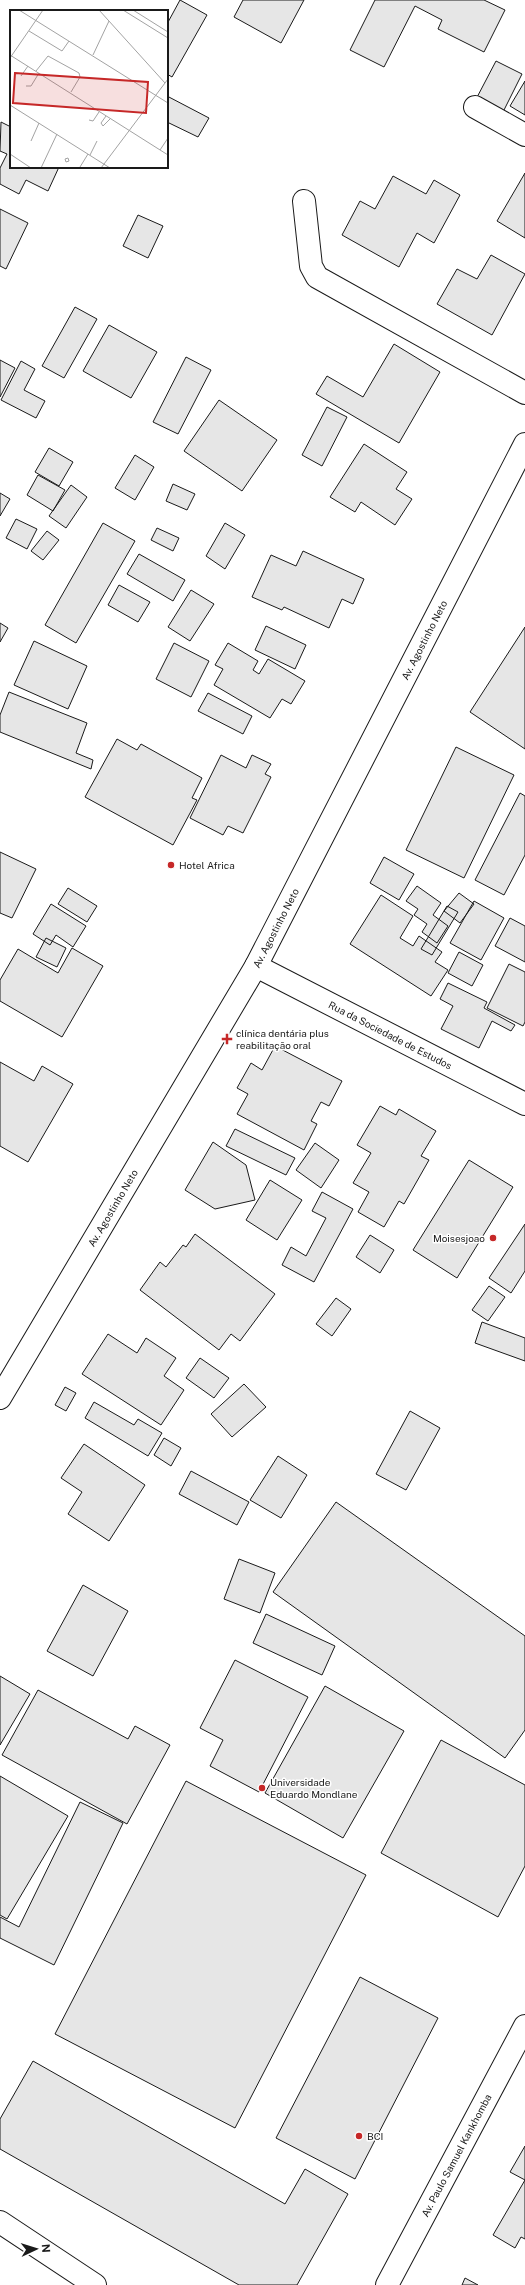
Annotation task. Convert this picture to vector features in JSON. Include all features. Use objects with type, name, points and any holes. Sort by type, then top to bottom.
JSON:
[{"type":"street","points":[[475,107],[525,135]]},
{"type":"street","points":[[304,201],[311,266],[317,277],[525,393]]},
{"type":"street","name":"Av. Agostinho Neto","points":[[0,1398],[256,966],[525,444]]},
{"type":"street","name":"Rua da Sociedade de Estudos","points":[[256,966],[525,1104]]},
{"type":"street","name":"Av. Paulo Samuel Kankhomba","points":[[386,2285],[525,2026]]},
{"type":"street","points":[[0,2222],[95,2285]]},
{"type":"building","points":[[180,0],[207,15],[172,77],[168,75],[168,22]]},
{"type":"building","points":[[243,0],[304,0],[281,43],[234,17]]},
{"type":"building","points":[[375,0],[484,0],[505,10],[484,52],[438,29],[442,20],[415,6],[384,67],[350,50]]},
{"type":"building","points":[[496,61],[522,74],[501,116],[474,103]]},
{"type":"building","points":[[525,81],[525,115],[510,106]]},
{"type":"building","points":[[168,97],[209,118],[198,137],[168,122]]},
{"type":"building","points":[[1,122],[10,126],[10,168],[59,168],[48,191],[26,180],[19,194],[0,184],[0,168],[7,154],[0,151]]},
{"type":"building","points":[[525,173],[525,238],[497,221]]},
{"type":"building","points":[[393,176],[426,194],[434,180],[460,195],[434,243],[417,233],[399,267],[342,235],[360,201],[375,209]]},
{"type":"building","points":[[0,209],[28,223],[6,269],[0,266]]},
{"type":"building","points":[[138,215],[163,226],[148,258],[123,246]]},
{"type":"building","points":[[491,255],[525,274],[492,335],[437,304],[457,269],[477,279]]},
{"type":"building","points":[[75,307],[97,319],[64,378],[42,366]]},
{"type":"building","points":[[109,325],[157,352],[131,398],[83,371]]},
{"type":"building","points":[[394,344],[440,372],[399,443],[316,394],[327,376],[363,397]]},
{"type":"building","points":[[186,357],[211,370],[178,434],[153,422]]},
{"type":"building","points":[[0,360],[15,368],[0,397]]},
{"type":"building","points":[[21,361],[35,369],[24,390],[45,401],[36,418],[1,400]]},
{"type":"building","points":[[219,400],[277,440],[242,491],[184,451]]},
{"type":"building","points":[[327,407],[347,417],[322,466],[302,455]]},
{"type":"building","points":[[364,444],[407,472],[396,489],[412,499],[395,525],[361,502],[355,512],[330,497]]},
{"type":"building","points":[[49,448],[73,462],[59,486],[35,472]]},
{"type":"building","points":[[135,455],[154,467],[135,500],[115,488]]},
{"type":"building","points":[[38,475],[65,490],[53,511],[27,495]]},
{"type":"building","points":[[173,484],[195,494],[187,510],[166,501]]},
{"type":"building","points":[[71,485],[87,497],[66,528],[49,516]]},
{"type":"building","points":[[0,493],[10,499],[0,516]]},
{"type":"building","points":[[16,519],[37,529],[27,549],[6,538]]},
{"type":"building","points":[[103,523],[135,541],[76,643],[45,625]]},
{"type":"building","points":[[225,523],[245,535],[225,569],[206,556]]},
{"type":"building","points":[[157,528],[179,538],[173,551],[151,540]]},
{"type":"building","points":[[47,531],[59,540],[43,560],[31,551]]},
{"type":"building","points":[[303,551],[364,579],[353,604],[342,599],[329,628],[284,607],[282,610],[252,597],[271,555],[296,566]]},
{"type":"building","points":[[139,554],[185,580],[173,601],[127,574]]},
{"type":"building","points":[[119,585],[150,602],[138,622],[108,605]]},
{"type":"building","points":[[191,590],[214,604],[190,641],[168,627]]},
{"type":"building","points":[[0,623],[8,628],[0,642]]},
{"type":"building","points":[[266,626],[306,645],[295,669],[255,650]]},
{"type":"building","points":[[525,627],[525,749],[470,712]]},
{"type":"building","points":[[34,641],[87,666],[68,709],[14,685]]},
{"type":"building","points":[[174,643],[209,661],[191,697],[156,679]]},
{"type":"building","points":[[228,643],[258,661],[253,670],[259,674],[268,659],[305,681],[291,704],[282,699],[270,718],[214,685],[223,669],[215,665]]},
{"type":"building","points":[[9,692],[87,723],[76,753],[93,760],[91,769],[0,732],[0,715]]},
{"type":"building","points":[[208,693],[252,716],[243,734],[198,711]]},
{"type":"building","points":[[117,739],[137,750],[141,744],[202,778],[192,798],[197,800],[173,845],[85,797]]},
{"type":"building","points":[[456,747],[514,775],[464,878],[406,850]]},
{"type":"building","points":[[221,755],[246,768],[252,755],[271,764],[265,774],[271,777],[243,833],[228,826],[223,835],[190,818]]},
{"type":"building","points":[[520,793],[525,796],[525,855],[504,895],[475,880]]},
{"type":"building","points":[[0,852],[36,869],[12,918],[0,913]]},
{"type":"building","points":[[384,857],[414,874],[399,900],[370,883]]},
{"type":"building","points":[[417,886],[441,903],[433,915],[448,926],[437,943],[422,932],[427,924],[414,915],[418,909],[406,901]]},
{"type":"building","points":[[68,888],[97,906],[87,922],[58,904]]},
{"type":"building","points":[[459,893],[474,904],[460,923],[444,911]]},
{"type":"building","points":[[381,895],[413,916],[400,938],[413,946],[419,936],[442,952],[435,962],[448,970],[431,996],[350,944]]},
{"type":"building","points":[[474,901],[504,918],[481,960],[450,943]]},
{"type":"building","points":[[51,904],[86,926],[73,947],[56,935],[50,945],[33,934]]},
{"type":"building","points":[[447,906],[458,912],[432,955],[421,949]]},
{"type":"building","points":[[510,918],[525,926],[525,962],[495,946]]},
{"type":"building","points":[[46,938],[66,948],[57,967],[36,957]]},
{"type":"building","points":[[72,948],[103,966],[62,1037],[0,1001],[0,980],[18,949],[58,973]]},
{"type":"building","points":[[459,952],[483,965],[472,986],[448,973]]},
{"type":"building","points":[[509,964],[525,972],[525,1022],[523,1026],[487,1008]]},
{"type":"building","points":[[448,983],[487,1002],[484,1008],[515,1025],[511,1031],[492,1021],[479,1048],[441,1029],[453,1006],[440,999]]},
{"type":"building","points":[[275,1046],[342,1081],[329,1106],[321,1102],[311,1121],[317,1124],[304,1150],[237,1114],[248,1094],[237,1088],[251,1063],[262,1070]]},
{"type":"building","points":[[0,1062],[34,1081],[42,1066],[73,1084],[28,1162],[0,1146]]},
{"type":"building","points":[[380,1106],[396,1115],[399,1109],[436,1131],[421,1156],[429,1160],[404,1204],[399,1201],[384,1227],[358,1212],[369,1192],[353,1183],[371,1153],[357,1145]]},
{"type":"building","points":[[235,1129],[295,1158],[286,1175],[226,1146]]},
{"type":"building","points":[[213,1142],[246,1165],[255,1200],[215,1209],[185,1190]]},
{"type":"building","points":[[315,1143],[339,1160],[321,1188],[296,1170]]},
{"type":"building","points":[[469,1160],[513,1187],[457,1278],[413,1250]]},
{"type":"building","points":[[270,1180],[302,1200],[277,1240],[246,1220]]},
{"type":"building","points":[[322,1192],[353,1209],[314,1282],[282,1265],[291,1247],[306,1256],[326,1218],[312,1211]]},
{"type":"building","points":[[525,1224],[525,1271],[511,1293],[489,1278]]},
{"type":"building","points":[[195,1234],[275,1294],[240,1341],[231,1334],[219,1350],[140,1290],[160,1262],[166,1267],[183,1245],[186,1247]]},
{"type":"building","points":[[370,1235],[394,1250],[380,1273],[356,1257]]},
{"type":"building","points":[[489,1286],[505,1297],[488,1321],[472,1310]]},
{"type":"building","points":[[336,1298],[351,1309],[332,1336],[316,1324]]},
{"type":"building","points":[[482,1322],[525,1338],[525,1361],[475,1343]]},
{"type":"building","points":[[108,1334],[137,1353],[146,1338],[176,1358],[164,1376],[184,1390],[161,1425],[82,1374]]},
{"type":"building","points":[[200,1358],[229,1378],[214,1398],[186,1378]]},
{"type":"building","points":[[244,1384],[266,1407],[232,1437],[211,1414]]},
{"type":"building","points":[[65,1387],[76,1393],[66,1411],[55,1405]]},
{"type":"building","points":[[94,1402],[134,1425],[138,1419],[162,1433],[148,1456],[85,1418]]},
{"type":"building","points":[[410,1411],[440,1428],[406,1490],[376,1474]]},
{"type":"building","points":[[164,1438],[181,1448],[171,1466],[154,1455]]},
{"type":"building","points":[[84,1444],[145,1485],[109,1541],[68,1514],[82,1492],[61,1478]]},
{"type":"building","points":[[278,1456],[307,1475],[281,1518],[250,1500]]},
{"type":"building","points":[[191,1471],[249,1502],[237,1525],[179,1494]]},
{"type":"building","points":[[336,1502],[525,1636],[525,1730],[505,1758],[273,1592]]},
{"type":"building","points":[[239,1559],[275,1573],[260,1613],[224,1599]]},
{"type":"building","points":[[83,1585],[128,1611],[93,1676],[47,1651]]},
{"type":"building","points":[[266,1614],[335,1646],[322,1675],[253,1643]]},
{"type":"building","points":[[235,1660],[308,1697],[259,1792],[210,1766],[223,1740],[200,1728]]},
{"type":"building","points":[[0,1676],[30,1694],[0,1745]]},
{"type":"building","points":[[325,1686],[404,1731],[343,1838],[265,1793]]},
{"type":"building","points":[[38,1690],[128,1739],[135,1726],[170,1745],[127,1824],[2,1755]]},
{"type":"building","points":[[441,1740],[525,1785],[525,1866],[498,1917],[381,1853]]},
{"type":"building","points":[[0,1776],[68,1816],[7,1919],[0,1915]]},
{"type":"building","points":[[186,1781],[366,1875],[235,2128],[55,2034]]},
{"type":"building","points":[[80,1802],[123,1823],[54,1965],[0,1938],[0,1917],[19,1927]]},
{"type":"building","points":[[360,1977],[438,2018],[355,2179],[276,2138]]},
{"type":"building","points":[[33,2061],[285,2204],[305,2169],[348,2194],[297,2285],[239,2285],[0,2149],[0,2119]]},
{"type":"building","points":[[525,2146],[525,2180],[510,2172]]},
{"type":"building","points":[[525,2180],[525,2239],[521,2237],[515,2248],[493,2235]]},
{"type":"building","points":[[465,2278],[478,2285],[462,2285]]},
{"type":"place","name":"Hotel Africa","points":[[171,865]]},
{"type":"place","name":"clínica dentária plus reabilitação oral","points":[[227,1039]]},
{"type":"place","name":"Moisesjoao","points":[[493,1238]]},
{"type":"place","name":"Universidade Eduardo Mondlane","points":[[262,1788]]},
{"type":"place","name":"BCI","points":[[359,2136]]}]
